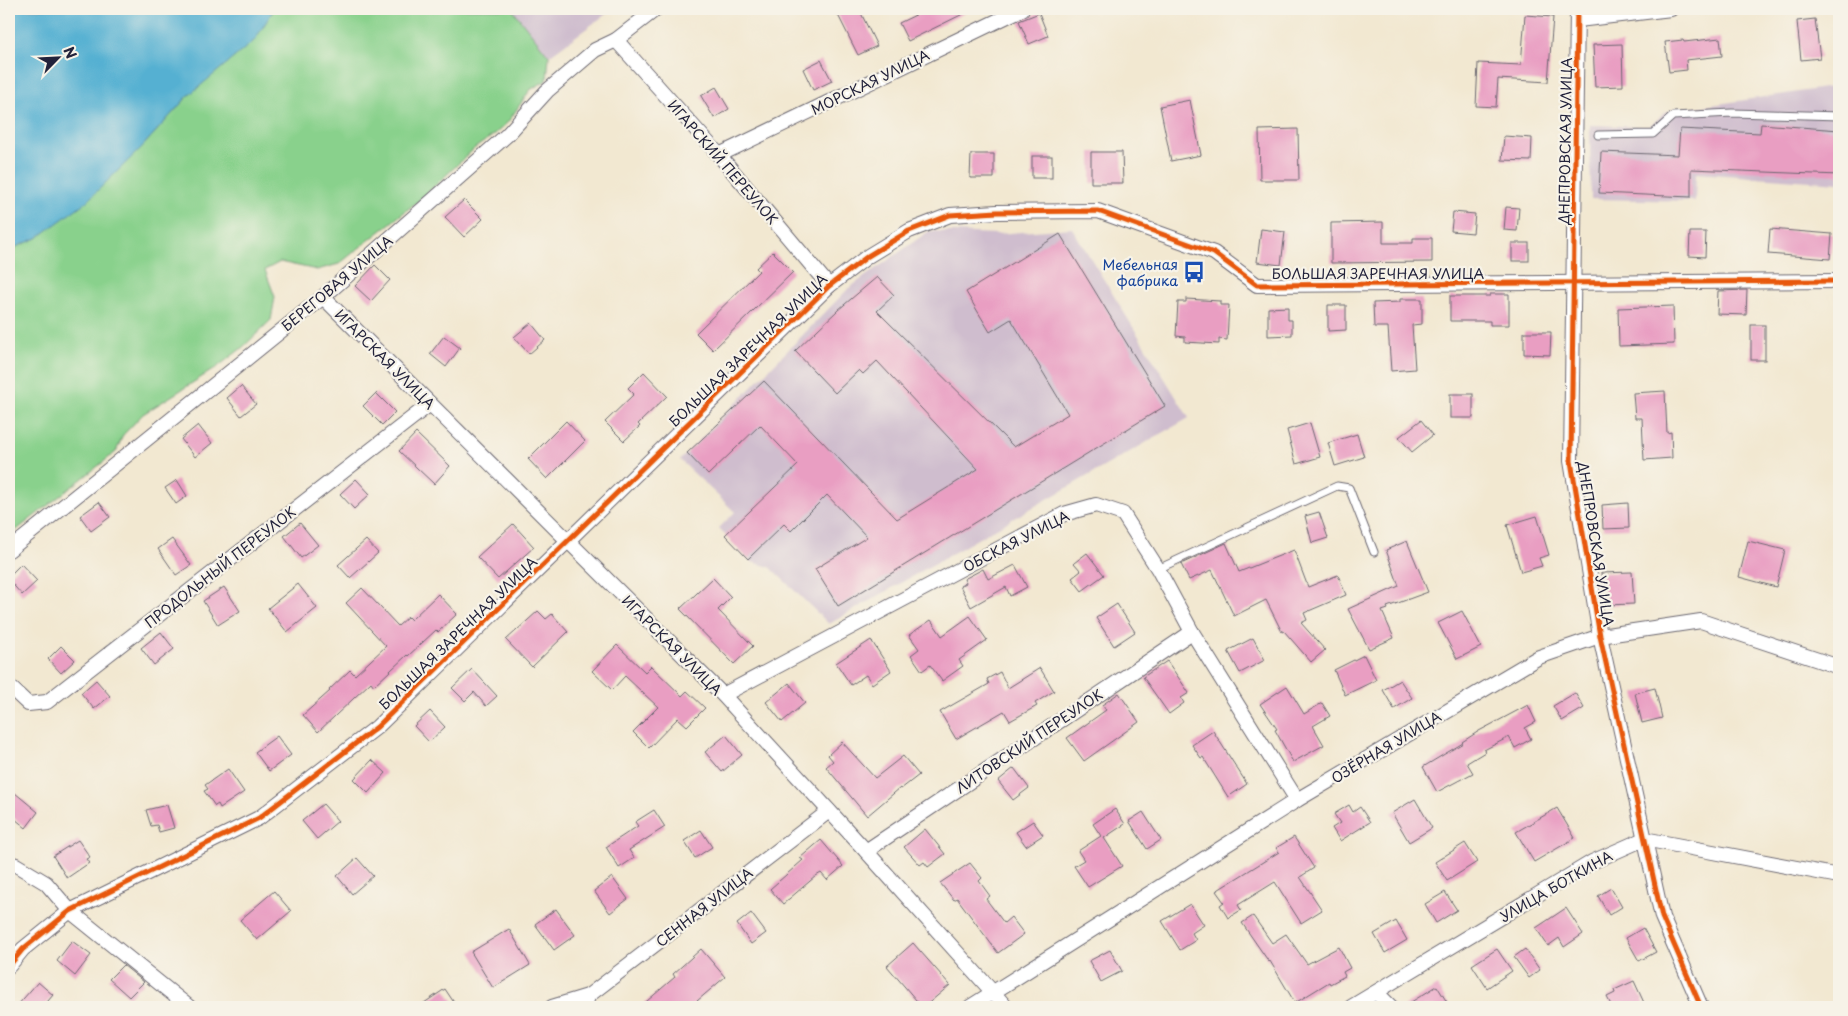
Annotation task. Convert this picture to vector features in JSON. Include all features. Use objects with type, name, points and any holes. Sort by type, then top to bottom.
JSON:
[{"type":"street","name":"БЕРЕГОВАЯ УЛИЦА","points":[[9,550],[323,297],[507,135],[547,91],[595,50],[616,40],[656,9]]},
{"type":"street","name":"МОРСКАЯ УЛИЦА","points":[[719,155],[1022,9]]},
{"type":"street","points":[[1577,14],[1671,9]]},
{"type":"street","name":"ДНЕПРОВСКАЯ УЛИЦА","points":[[1577,14],[1571,461],[1600,636],[1662,917],[1701,1007]]},
{"type":"street","name":"ИГАРСКИЙ ПЕРЕУЛОК","points":[[616,40],[719,155],[829,286]]},
{"type":"street","name":"БОЛЬШАЯ ЗАРЕЧНАЯ УЛИЦА","points":[[9,966],[23,949],[70,911],[259,818],[377,727],[829,286],[868,256],[909,231],[950,215],[997,212],[1098,211],[1214,252],[1257,285],[1839,281]]},
{"type":"street","name":"ИГАРСКАЯ УЛИЦА","points":[[323,297],[723,696],[1006,1007]]},
{"type":"street","name":"ПРОДОЛЬНЫЙ ПЕРЕУЛОК","points":[[9,686],[28,704],[46,702],[430,404]]},
{"type":"street","name":"ОБСКАЯ УЛИЦА","points":[[723,696],[1064,514],[1096,505],[1123,514],[1158,569],[1192,632],[1296,800]]},
{"type":"street","name":"ОЗЁРНАЯ УЛИЦА","points":[[970,1007],[1296,800],[1539,657],[1600,636],[1701,621],[1839,667]]},
{"type":"street","name":"ЛИТОВСКИЙ ПЕРЕУЛОК","points":[[866,851],[1192,632]]},
{"type":"street","name":"СЕННАЯ УЛИЦА","points":[[586,1002],[829,811]]},
{"type":"street","points":[[1644,838],[1839,876]]},
{"type":"street","name":"УЛИЦА БОТКИНА","points":[[1351,1007],[1592,862],[1644,838]]},
{"type":"street","points":[[9,862],[46,884],[70,911],[189,1007]]},
{"type":"street","points":[[1377,993],[1391,1007]]},
{"type":"street","points":[[552,1007],[586,1002]]},
{"type":"lane","points":[[1598,135],[1653,134],[1673,116],[1732,113],[1839,116]]},
{"type":"lane","points":[[1158,569],[1336,486],[1349,488],[1374,552]]},
{"type":"shaded area","points":[[512,9],[613,9],[549,56]]},
{"type":"shaded area","points":[[1833,66],[1839,66],[1839,183],[1696,173],[1695,201],[1591,199],[1590,125],[1648,127],[1666,112],[1831,87]]},
{"type":"shaded area","points":[[1072,228],[1189,418],[829,624],[770,567],[752,562],[719,528],[735,512],[680,460],[849,288],[929,231],[997,234]]},
{"type":"green space","points":[[274,9],[512,9],[549,56],[547,80],[530,90],[508,122],[495,134],[475,148],[422,198],[339,264],[317,270],[280,262],[265,270],[275,297],[271,320],[242,348],[216,368],[143,414],[123,435],[116,452],[9,536],[9,250],[37,238],[141,148],[188,96]]},
{"type":"water","points":[[9,9],[274,9],[255,40],[188,96],[141,148],[87,201],[37,238],[9,250]]},
{"type":"building","points":[[835,9],[859,9],[877,46],[858,55]]},
{"type":"building","points":[[928,9],[973,9],[908,41],[899,23]]},
{"type":"building","points":[[1039,13],[1048,36],[1029,44],[1019,21]]},
{"type":"building","points":[[1525,15],[1553,17],[1548,82],[1498,79],[1496,107],[1476,106],[1478,63],[1521,65]]},
{"type":"building","points":[[1815,19],[1820,58],[1801,60],[1797,21]]},
{"type":"building","points":[[1720,38],[1722,56],[1686,60],[1687,70],[1669,72],[1665,42]]},
{"type":"building","points":[[1622,44],[1623,86],[1595,87],[1593,45]]},
{"type":"building","points":[[821,60],[832,81],[813,90],[803,69]]},
{"type":"building","points":[[716,87],[729,109],[714,118],[701,96]]},
{"type":"building","points":[[1190,100],[1201,155],[1171,161],[1160,106]]},
{"type":"building","points":[[1761,124],[1839,130],[1839,175],[1691,169],[1691,197],[1599,193],[1601,152],[1678,155],[1680,129],[1760,133]]},
{"type":"building","points":[[1298,129],[1299,180],[1260,180],[1259,130]]},
{"type":"building","points":[[1504,136],[1532,138],[1531,161],[1502,160]]},
{"type":"building","points":[[1091,152],[1122,152],[1123,183],[1091,183]]},
{"type":"building","points":[[971,154],[994,154],[994,178],[970,178]]},
{"type":"building","points":[[1032,156],[1052,156],[1052,178],[1032,178]]},
{"type":"building","points":[[464,200],[483,219],[464,237],[445,217]]},
{"type":"building","points":[[1506,207],[1519,208],[1517,231],[1504,230]]},
{"type":"building","points":[[1453,212],[1475,214],[1473,233],[1451,231]]},
{"type":"building","points":[[1383,222],[1383,243],[1413,243],[1413,238],[1432,238],[1432,262],[1331,263],[1331,223]]},
{"type":"building","points":[[1261,229],[1285,232],[1281,265],[1257,262]]},
{"type":"building","points":[[1770,229],[1832,234],[1830,259],[1768,254]]},
{"type":"building","points":[[1690,232],[1706,232],[1705,257],[1689,256]]},
{"type":"building","points":[[1060,234],[1165,406],[838,606],[815,569],[867,537],[827,495],[791,531],[784,524],[748,559],[725,535],[798,465],[760,425],[708,475],[687,453],[764,381],[897,519],[978,469],[877,361],[863,374],[859,370],[835,393],[795,351],[838,310],[877,277],[894,295],[877,311],[1014,447],[1068,414],[1011,319],[990,332],[966,292]]},
{"type":"building","points":[[1512,243],[1529,243],[1529,261],[1512,261]]},
{"type":"building","points":[[773,252],[793,272],[713,350],[696,333],[759,271],[756,268]]},
{"type":"building","points":[[375,265],[390,280],[371,301],[355,286]]},
{"type":"building","points":[[1747,290],[1746,315],[1717,314],[1718,291]]},
{"type":"building","points":[[1490,294],[1509,294],[1509,325],[1490,325],[1490,321],[1450,321],[1450,296],[1490,296]]},
{"type":"building","points":[[1186,299],[1220,301],[1220,305],[1229,305],[1227,340],[1219,339],[1219,344],[1185,342],[1185,337],[1176,336],[1178,302],[1186,302]]},
{"type":"building","points":[[1400,299],[1422,299],[1422,324],[1412,325],[1415,369],[1391,371],[1388,327],[1374,327],[1373,303],[1400,302]]},
{"type":"building","points":[[1328,305],[1346,305],[1346,330],[1328,331]]},
{"type":"building","points":[[1673,306],[1674,344],[1619,346],[1618,308]]},
{"type":"building","points":[[1288,307],[1288,320],[1292,320],[1292,335],[1268,336],[1268,308]]},
{"type":"building","points":[[531,323],[545,340],[529,354],[514,337]]},
{"type":"building","points":[[1751,325],[1765,325],[1765,360],[1751,360]]},
{"type":"building","points":[[1524,332],[1551,332],[1550,355],[1524,354]]},
{"type":"building","points":[[444,336],[460,348],[446,367],[430,354]]},
{"type":"building","points":[[644,372],[667,396],[638,424],[640,426],[624,441],[605,422],[634,394],[628,388]]},
{"type":"building","points":[[241,386],[256,404],[241,416],[227,398]]},
{"type":"building","points":[[1665,391],[1667,433],[1671,432],[1672,458],[1644,460],[1642,418],[1635,418],[1633,393]]},
{"type":"building","points":[[376,393],[395,412],[382,425],[363,406]]},
{"type":"building","points":[[1450,394],[1473,394],[1473,418],[1450,418]]},
{"type":"building","points":[[1421,420],[1433,435],[1412,452],[1399,437]]},
{"type":"building","points":[[566,421],[585,441],[547,479],[528,459]]},
{"type":"building","points":[[1310,423],[1320,457],[1296,464],[1287,430]]},
{"type":"building","points":[[198,425],[212,443],[195,457],[181,439]]},
{"type":"building","points":[[416,433],[450,466],[434,484],[399,451]]},
{"type":"building","points":[[1357,434],[1364,457],[1335,466],[1328,443]]},
{"type":"building","points":[[356,479],[370,494],[354,509],[340,494]]},
{"type":"building","points":[[177,480],[187,496],[176,504],[165,488]]},
{"type":"building","points":[[99,502],[110,517],[91,531],[80,516]]},
{"type":"building","points":[[1628,503],[1629,528],[1603,529],[1602,505]]},
{"type":"building","points":[[1319,512],[1328,538],[1312,543],[1305,516]]},
{"type":"building","points":[[1537,516],[1549,555],[1539,558],[1542,566],[1521,572],[1507,525]]},
{"type":"building","points":[[300,523],[318,545],[301,558],[284,536]]},
{"type":"building","points":[[513,524],[534,547],[498,579],[477,557]]},
{"type":"building","points":[[172,539],[191,565],[176,575],[158,549]]},
{"type":"building","points":[[366,540],[378,553],[350,578],[338,565]]},
{"type":"building","points":[[1407,541],[1428,592],[1387,607],[1388,609],[1382,611],[1394,638],[1369,649],[1348,609],[1399,586],[1386,550]]},
{"type":"building","points":[[1748,541],[1785,550],[1776,587],[1739,577]]},
{"type":"building","points":[[1226,543],[1239,572],[1294,550],[1308,587],[1338,575],[1346,595],[1304,613],[1307,620],[1301,623],[1325,650],[1311,662],[1284,631],[1282,632],[1266,600],[1234,616],[1212,570],[1189,580],[1181,564]]},
{"type":"building","points":[[1087,553],[1104,575],[1082,591],[1072,578],[1081,571],[1074,563]]},
{"type":"building","points":[[21,564],[37,581],[22,595],[9,580],[9,576]]},
{"type":"building","points":[[1015,565],[1027,587],[1010,596],[1006,587],[971,607],[960,586],[966,583],[964,579],[983,569],[988,579]]},
{"type":"building","points":[[1632,572],[1634,604],[1604,605],[1601,573]]},
{"type":"building","points":[[713,578],[731,597],[718,610],[753,646],[734,664],[680,609]]},
{"type":"building","points":[[298,584],[317,608],[287,632],[268,608]]},
{"type":"building","points":[[224,587],[240,611],[218,625],[203,601]]},
{"type":"building","points":[[362,588],[398,626],[408,617],[411,620],[438,594],[457,614],[438,632],[436,630],[407,655],[374,686],[371,682],[318,732],[303,715],[350,670],[355,675],[386,646],[346,603]]},
{"type":"building","points":[[1117,604],[1135,632],[1114,646],[1096,618]]},
{"type":"building","points":[[538,611],[546,619],[552,614],[568,632],[532,667],[506,640]]},
{"type":"building","points":[[1462,611],[1481,647],[1457,659],[1438,623]]},
{"type":"building","points":[[970,616],[987,640],[959,660],[963,666],[942,681],[930,665],[922,671],[911,655],[919,649],[909,635],[931,620],[942,636]]},
{"type":"building","points":[[161,632],[174,649],[154,665],[141,648]]},
{"type":"building","points":[[1253,638],[1265,660],[1240,673],[1228,651]]},
{"type":"building","points":[[871,640],[891,671],[872,684],[866,675],[851,685],[836,663]]},
{"type":"building","points":[[617,645],[645,672],[651,666],[682,696],[687,691],[705,708],[687,726],[678,718],[649,748],[633,732],[658,707],[625,676],[612,690],[592,671]]},
{"type":"building","points":[[61,646],[75,660],[61,673],[48,659]]},
{"type":"building","points":[[1364,655],[1376,680],[1345,695],[1334,670]]},
{"type":"building","points":[[1167,661],[1189,693],[1181,698],[1184,703],[1169,714],[1143,677]]},
{"type":"building","points":[[1040,668],[1054,691],[1035,703],[1037,706],[1010,721],[1004,711],[956,739],[940,712],[989,684],[987,679],[1000,672],[1008,688]]},
{"type":"building","points":[[472,669],[497,696],[486,706],[474,692],[465,701],[452,688]]},
{"type":"building","points":[[96,680],[110,696],[94,709],[81,693]]},
{"type":"building","points":[[1400,680],[1412,698],[1394,709],[1383,690]]},
{"type":"building","points":[[789,683],[805,703],[782,722],[766,702]]},
{"type":"building","points":[[1287,686],[1304,714],[1322,703],[1330,716],[1313,726],[1324,745],[1293,762],[1275,730],[1277,729],[1260,704]]},
{"type":"building","points":[[1655,688],[1662,718],[1642,723],[1635,693]]},
{"type":"building","points":[[1119,693],[1139,722],[1084,761],[1067,738],[1106,710],[1102,705]]},
{"type":"building","points":[[1575,693],[1584,708],[1562,721],[1553,706]]},
{"type":"building","points":[[1528,705],[1536,722],[1525,728],[1531,739],[1515,748],[1509,737],[1484,750],[1485,752],[1467,763],[1473,773],[1437,792],[1423,767],[1479,731]]},
{"type":"building","points":[[430,711],[445,727],[429,742],[414,726]]},
{"type":"building","points":[[1213,731],[1247,784],[1228,797],[1203,757],[1201,758],[1192,745]]},
{"type":"building","points":[[726,735],[742,755],[722,772],[705,752]]},
{"type":"building","points":[[277,736],[291,755],[269,771],[255,752]]},
{"type":"building","points":[[842,742],[875,778],[903,756],[919,775],[900,788],[867,816],[826,767],[833,761],[828,755]]},
{"type":"building","points":[[372,760],[386,773],[368,793],[354,779]]},
{"type":"building","points":[[1014,768],[1029,788],[1013,800],[998,781]]},
{"type":"building","points":[[228,769],[244,792],[220,808],[218,804],[215,806],[204,791],[208,789],[205,785]]},
{"type":"building","points":[[9,788],[38,812],[26,828],[9,814]]},
{"type":"building","points":[[1415,799],[1432,828],[1409,842],[1392,813]]},
{"type":"building","points":[[323,804],[338,821],[317,839],[302,821]]},
{"type":"building","points":[[167,805],[174,828],[159,832],[157,825],[151,826],[146,810]]},
{"type":"building","points":[[1349,805],[1353,812],[1360,807],[1370,822],[1340,841],[1332,828],[1340,823],[1334,814]]},
{"type":"building","points":[[1557,808],[1575,838],[1534,862],[1516,832]]},
{"type":"building","points":[[1115,809],[1125,824],[1104,838],[1122,866],[1088,887],[1074,866],[1084,860],[1078,851],[1101,836],[1093,824]]},
{"type":"building","points":[[654,810],[665,827],[629,850],[634,858],[619,868],[606,847],[638,826],[635,822]]},
{"type":"building","points":[[1143,812],[1161,840],[1147,849],[1129,821]]},
{"type":"building","points":[[1033,821],[1043,835],[1026,846],[1016,832]]},
{"type":"building","points":[[925,829],[945,854],[928,867],[924,862],[920,865],[904,847]]},
{"type":"building","points":[[701,830],[712,847],[695,858],[684,841]]},
{"type":"building","points":[[1294,837],[1314,868],[1300,877],[1322,910],[1301,923],[1275,882],[1238,905],[1241,910],[1228,918],[1220,905],[1224,902],[1216,891],[1279,852],[1276,848]]},
{"type":"building","points":[[78,840],[90,857],[86,859],[89,863],[67,878],[53,856]]},
{"type":"building","points":[[821,840],[843,866],[827,880],[821,873],[816,876],[783,904],[770,889],[803,860],[800,858]]},
{"type":"building","points":[[1465,843],[1477,862],[1447,881],[1435,862]]},
{"type":"building","points":[[357,858],[373,876],[352,894],[337,876]]},
{"type":"building","points":[[970,863],[982,878],[979,881],[990,896],[986,899],[1004,923],[1011,917],[1024,934],[998,953],[957,898],[954,900],[940,883]]},
{"type":"building","points":[[612,877],[628,899],[610,913],[594,891]]},
{"type":"building","points":[[1611,888],[1622,907],[1609,915],[1598,896]]},
{"type":"building","points":[[274,891],[291,911],[257,940],[240,920]]},
{"type":"building","points":[[1445,892],[1457,910],[1436,923],[1425,904]]},
{"type":"building","points":[[1190,904],[1204,925],[1192,933],[1196,940],[1180,950],[1162,921]]},
{"type":"building","points":[[1566,908],[1583,934],[1564,947],[1559,938],[1548,946],[1536,928]]},
{"type":"building","points":[[556,909],[575,935],[554,950],[535,924]]},
{"type":"building","points":[[751,913],[766,933],[751,944],[737,924]]},
{"type":"building","points":[[1253,916],[1272,943],[1286,934],[1307,964],[1339,947],[1350,968],[1343,972],[1345,976],[1330,984],[1329,982],[1295,1003],[1270,961],[1242,923]]},
{"type":"building","points":[[1396,921],[1407,940],[1385,953],[1374,934]]},
{"type":"building","points":[[1643,928],[1656,952],[1639,961],[1626,938]]},
{"type":"building","points":[[509,929],[530,965],[493,988],[471,952]]},
{"type":"building","points":[[72,941],[91,955],[75,976],[57,961]]},
{"type":"building","points":[[913,943],[950,985],[924,1007],[887,966]]},
{"type":"building","points":[[701,949],[725,977],[690,1007],[640,1007],[675,977],[673,974]]},
{"type":"building","points":[[1497,949],[1512,971],[1487,988],[1472,965]]},
{"type":"building","points":[[1525,949],[1540,970],[1529,978],[1514,957]]},
{"type":"building","points":[[1110,950],[1122,971],[1101,982],[1089,961]]},
{"type":"building","points":[[123,965],[144,982],[129,997],[109,979]]},
{"type":"building","points":[[1634,981],[1646,1007],[1612,1007],[1607,997],[1615,993],[1614,990]]},
{"type":"building","points":[[38,982],[53,995],[43,1007],[16,1007]]},
{"type":"building","points":[[1437,986],[1450,1007],[1403,1007]]},
{"type":"building","points":[[445,989],[457,1007],[418,1007]]},
{"type":"cycle path","points":[[1577,9],[1571,461],[1600,636],[1662,917],[1701,1007]]},
{"type":"cycle path","points":[[9,966],[23,949],[70,911],[259,818],[377,727],[829,286],[868,256],[909,231],[950,215],[997,212],[1098,211],[1214,253],[1257,285],[1839,281]]},
{"type":"place","name":"Мебельная фабрика","points":[[1194,272]]}]
